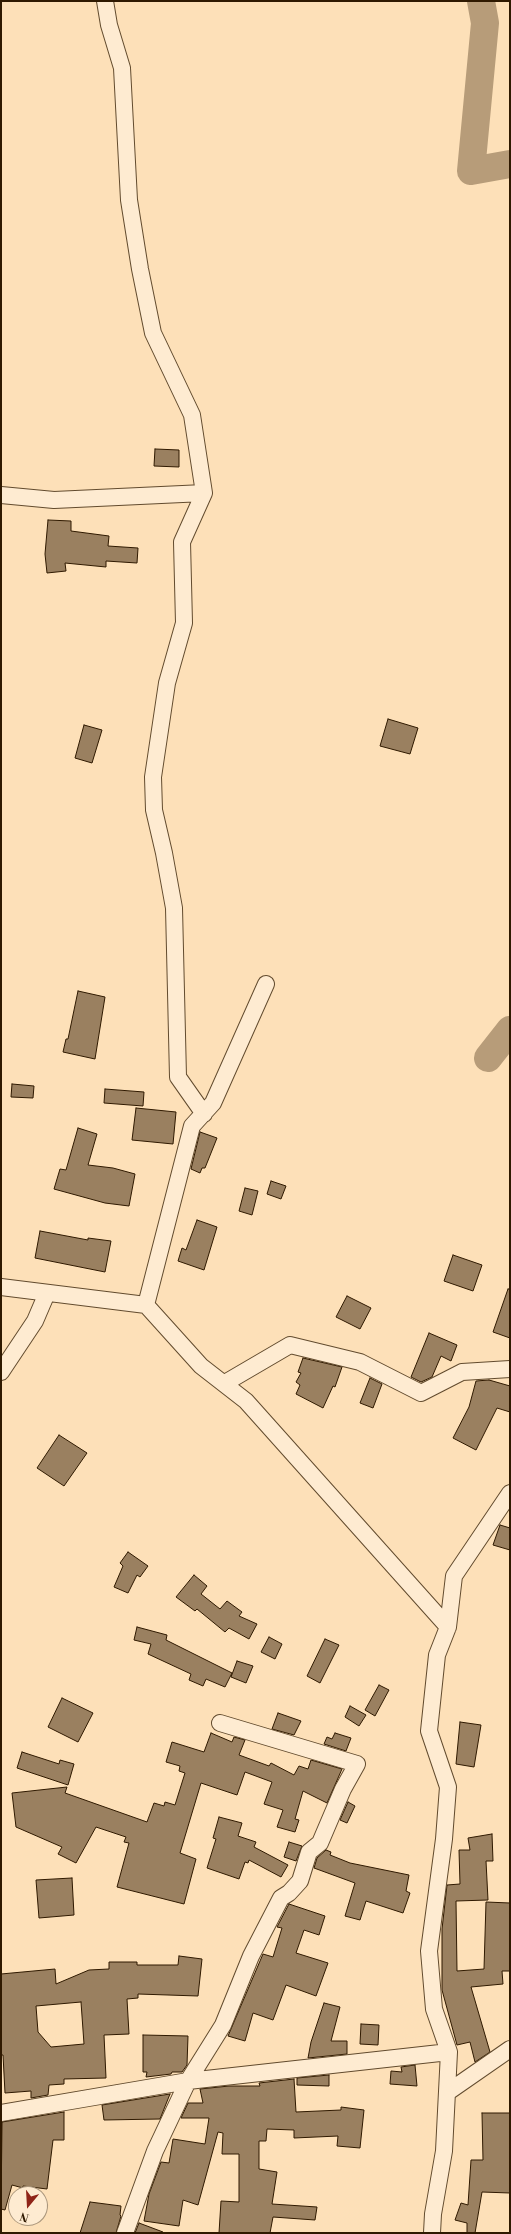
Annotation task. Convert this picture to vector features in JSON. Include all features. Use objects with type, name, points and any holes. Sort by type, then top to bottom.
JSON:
[{"type":"street","points":[[105,1],[109,25],[122,68],[129,200],[140,269],[153,333],[192,415],[204,493],[182,542],[184,623],[168,683],[153,777],[154,810],[174,908],[178,1077],[204,1114]]},
{"type":"street","points":[[1,495],[54,500],[204,493]]},
{"type":"street","points":[[146,1305],[192,1126],[213,1103],[266,984]]},
{"type":"street","points":[[1,1288],[146,1305],[201,1366],[225,1382],[246,1401],[448,1627]]},
{"type":"street","points":[[1,1372],[35,1321],[47,1293]]},
{"type":"street","points":[[225,1382],[290,1345],[360,1362],[421,1393],[462,1372],[510,1369]]},
{"type":"street","points":[[432,2233],[433,2214],[444,2151],[448,2092],[448,2052],[434,2009],[428,1951],[444,1839],[448,1787],[429,1731],[437,1655],[448,1627],[454,1576],[510,1493]]},
{"type":"street","points":[[125,2233],[155,2151],[188,2081],[223,2025],[251,1956],[281,1898],[289,1893],[300,1881],[309,1852],[320,1843],[343,1789],[356,1764],[220,1723]]},
{"type":"street","points":[[448,2092],[510,2049]]},
{"type":"street","points":[[1,2113],[188,2081],[448,2052]]},
{"type":"building","points":[[155,449],[179,450],[179,467],[154,466]]},
{"type":"building","points":[[48,520],[71,521],[71,531],[109,536],[108,546],[138,548],[137,563],[106,561],[106,567],[65,563],[66,571],[47,573],[45,554]]},
{"type":"building","points":[[388,719],[418,728],[410,754],[380,746]]},
{"type":"building","points":[[84,725],[102,730],[92,763],[75,758]]},
{"type":"building","points":[[78,991],[105,997],[95,1059],[63,1052],[66,1039],[68,1039]]},
{"type":"building","points":[[12,1084],[34,1086],[33,1098],[11,1097]]},
{"type":"building","points":[[105,1089],[144,1092],[143,1106],[104,1103]]},
{"type":"building","points":[[136,1108],[176,1112],[173,1144],[132,1140]]},
{"type":"building","points":[[78,1128],[97,1134],[88,1165],[113,1168],[135,1174],[129,1206],[105,1203],[54,1189],[60,1169],[66,1170]]},
{"type":"building","points":[[200,1132],[217,1138],[205,1168],[202,1168],[200,1173],[191,1169]]},
{"type":"building","points":[[271,1181],[286,1186],[281,1199],[267,1194]]},
{"type":"building","points":[[245,1188],[258,1191],[252,1215],[239,1211]]},
{"type":"building","points":[[197,1220],[217,1227],[204,1270],[178,1261],[182,1248],[186,1250]]},
{"type":"building","points":[[40,1231],[88,1240],[88,1238],[111,1241],[105,1272],[35,1258]]},
{"type":"building","points":[[453,1255],[482,1265],[473,1291],[444,1281]]},
{"type":"building","points":[[508,1289],[510,1289],[510,1338],[493,1332]]},
{"type":"building","points":[[347,1296],[371,1308],[360,1329],[336,1317]]},
{"type":"building","points":[[429,1333],[457,1345],[451,1361],[441,1356],[432,1377],[421,1382],[411,1377]]},
{"type":"building","points":[[303,1358],[342,1367],[335,1387],[333,1386],[323,1408],[296,1394],[300,1385],[296,1382],[301,1373],[298,1372]]},
{"type":"building","points":[[370,1378],[382,1384],[373,1408],[360,1403]]},
{"type":"building","points":[[489,1380],[510,1386],[510,1412],[497,1408],[476,1450],[453,1438],[469,1407],[476,1381]]},
{"type":"building","points":[[59,1435],[87,1453],[64,1486],[37,1468]]},
{"type":"building","points":[[500,1525],[510,1528],[510,1550],[493,1545]]},
{"type":"building","points":[[128,1552],[148,1566],[140,1577],[137,1575],[128,1593],[114,1587],[123,1566],[120,1563]]},
{"type":"building","points":[[194,1575],[207,1586],[201,1594],[220,1609],[227,1601],[242,1612],[239,1616],[257,1624],[249,1639],[229,1628],[225,1632],[197,1609],[195,1611],[176,1597]]},
{"type":"building","points":[[137,1627],[167,1635],[166,1640],[232,1673],[225,1687],[206,1679],[203,1686],[189,1680],[191,1674],[148,1654],[151,1644],[134,1640]]},
{"type":"building","points":[[269,1637],[282,1644],[275,1659],[261,1652]]},
{"type":"building","points":[[325,1639],[339,1645],[320,1683],[307,1676]]},
{"type":"building","points":[[237,1661],[253,1666],[246,1683],[231,1677]]},
{"type":"building","points":[[379,1685],[389,1690],[375,1716],[365,1710]]},
{"type":"building","points":[[62,1698],[93,1713],[78,1742],[48,1727]]},
{"type":"building","points":[[350,1706],[366,1715],[359,1726],[345,1717]]},
{"type":"building","points":[[278,1713],[301,1721],[294,1735],[272,1729]]},
{"type":"building","points":[[460,1722],[481,1725],[474,1767],[456,1764]]},
{"type":"building","points":[[211,1733],[232,1742],[234,1737],[245,1740],[239,1755],[269,1766],[271,1763],[294,1775],[299,1766],[308,1769],[311,1760],[342,1769],[327,1803],[303,1791],[295,1819],[299,1820],[295,1832],[277,1827],[283,1810],[264,1804],[272,1782],[245,1772],[237,1795],[201,1783],[180,1853],[196,1859],[184,1904],[117,1887],[129,1843],[124,1842],[126,1837],[96,1827],[76,1863],[58,1854],[62,1847],[16,1827],[12,1793],[67,1787],[65,1793],[147,1822],[154,1803],[164,1806],[165,1802],[175,1805],[185,1773],[179,1771],[180,1766],[166,1762],[172,1742],[204,1752]]},
{"type":"building","points":[[335,1733],[351,1738],[346,1751],[324,1744],[327,1737],[332,1739]]},
{"type":"building","points":[[22,1752],[59,1764],[60,1760],[74,1764],[68,1785],[17,1768]]},
{"type":"building","points":[[348,1802],[355,1806],[347,1823],[340,1820]]},
{"type":"building","points":[[219,1817],[242,1823],[238,1836],[256,1842],[254,1847],[288,1865],[281,1877],[249,1860],[248,1863],[245,1862],[239,1879],[207,1868],[216,1839],[213,1838]]},
{"type":"building","points":[[492,1834],[493,1861],[486,1861],[488,1900],[456,1901],[457,1971],[484,1969],[486,1902],[510,1903],[510,1971],[502,1971],[503,1984],[471,1987],[490,2052],[475,2062],[470,2042],[457,2045],[442,1990],[442,1929],[447,1885],[460,1884],[459,1850],[470,1850],[468,1838]]},
{"type":"building","points":[[289,1842],[302,1846],[296,1861],[284,1857]]},
{"type":"building","points":[[326,1850],[331,1852],[330,1855],[350,1863],[409,1875],[406,1891],[410,1893],[403,1913],[366,1901],[360,1920],[345,1916],[355,1883],[314,1868],[317,1858]]},
{"type":"building","points":[[72,1878],[74,1915],[39,1918],[36,1880]]},
{"type":"building","points":[[289,1904],[325,1916],[319,1935],[304,1930],[296,1953],[328,1963],[316,1996],[286,1985],[273,2020],[253,2013],[245,2041],[228,2036],[263,1954],[273,1957],[282,1928],[277,1927]]},
{"type":"building","points":[[179,1956],[202,1959],[198,1996],[138,1994],[138,1998],[127,1999],[129,2034],[104,2035],[106,2078],[64,2079],[64,2084],[49,2085],[48,2095],[31,2098],[31,2091],[5,2093],[3,2055],[1,2055],[1,1974],[55,1969],[56,1984],[89,1970],[109,1969],[109,1962],[137,1962],[137,1965],[178,1965]],"holes":[[[81,2002],[84,2044],[51,2047],[38,2032],[36,2006]]]},
{"type":"building","points":[[324,2003],[340,2007],[331,2041],[347,2041],[347,2054],[308,2058],[311,2042]]},
{"type":"building","points":[[361,2024],[379,2025],[378,2045],[360,2044]]},
{"type":"building","points":[[143,2035],[188,2036],[187,2065],[182,2072],[172,2072],[171,2074],[146,2077],[147,2072],[143,2072]]},
{"type":"building","points":[[415,2065],[417,2086],[390,2084],[391,2071],[402,2072],[401,2067]]},
{"type":"building","points":[[329,2075],[329,2086],[297,2085],[297,2078]]},
{"type":"building","points":[[294,2079],[296,2112],[341,2110],[341,2107],[364,2110],[360,2148],[337,2146],[338,2136],[294,2138],[294,2130],[267,2129],[266,2141],[259,2141],[259,2169],[277,2172],[272,2204],[317,2207],[315,2220],[273,2217],[270,2233],[219,2233],[221,2201],[239,2202],[239,2154],[222,2154],[223,2133],[218,2132],[198,2205],[183,2200],[179,2226],[144,2221],[149,2194],[161,2162],[169,2163],[173,2139],[205,2144],[209,2118],[181,2118],[188,2103],[203,2103],[200,2089],[229,2086],[260,2086],[259,2083]]},
{"type":"building","points":[[170,2094],[160,2119],[104,2120],[102,2105]]},
{"type":"building","points":[[64,2112],[64,2140],[53,2140],[47,2186],[8,2186],[8,2199],[5,2210],[1,2209],[2,2122]]},
{"type":"building","points":[[482,2113],[510,2113],[510,2193],[482,2192],[475,2233],[467,2233],[467,2223],[455,2220],[461,2203],[468,2205],[471,2160],[483,2160]]},
{"type":"building","points":[[90,2202],[121,2206],[121,2216],[116,2233],[80,2233]]},
{"type":"building","points":[[139,2223],[163,2232],[163,2233],[135,2233]]},
{"type":"waterway","points":[[481,1],[485,23],[471,171],[510,164]]},
{"type":"waterway","points":[[488,1058],[510,1030]]}]
